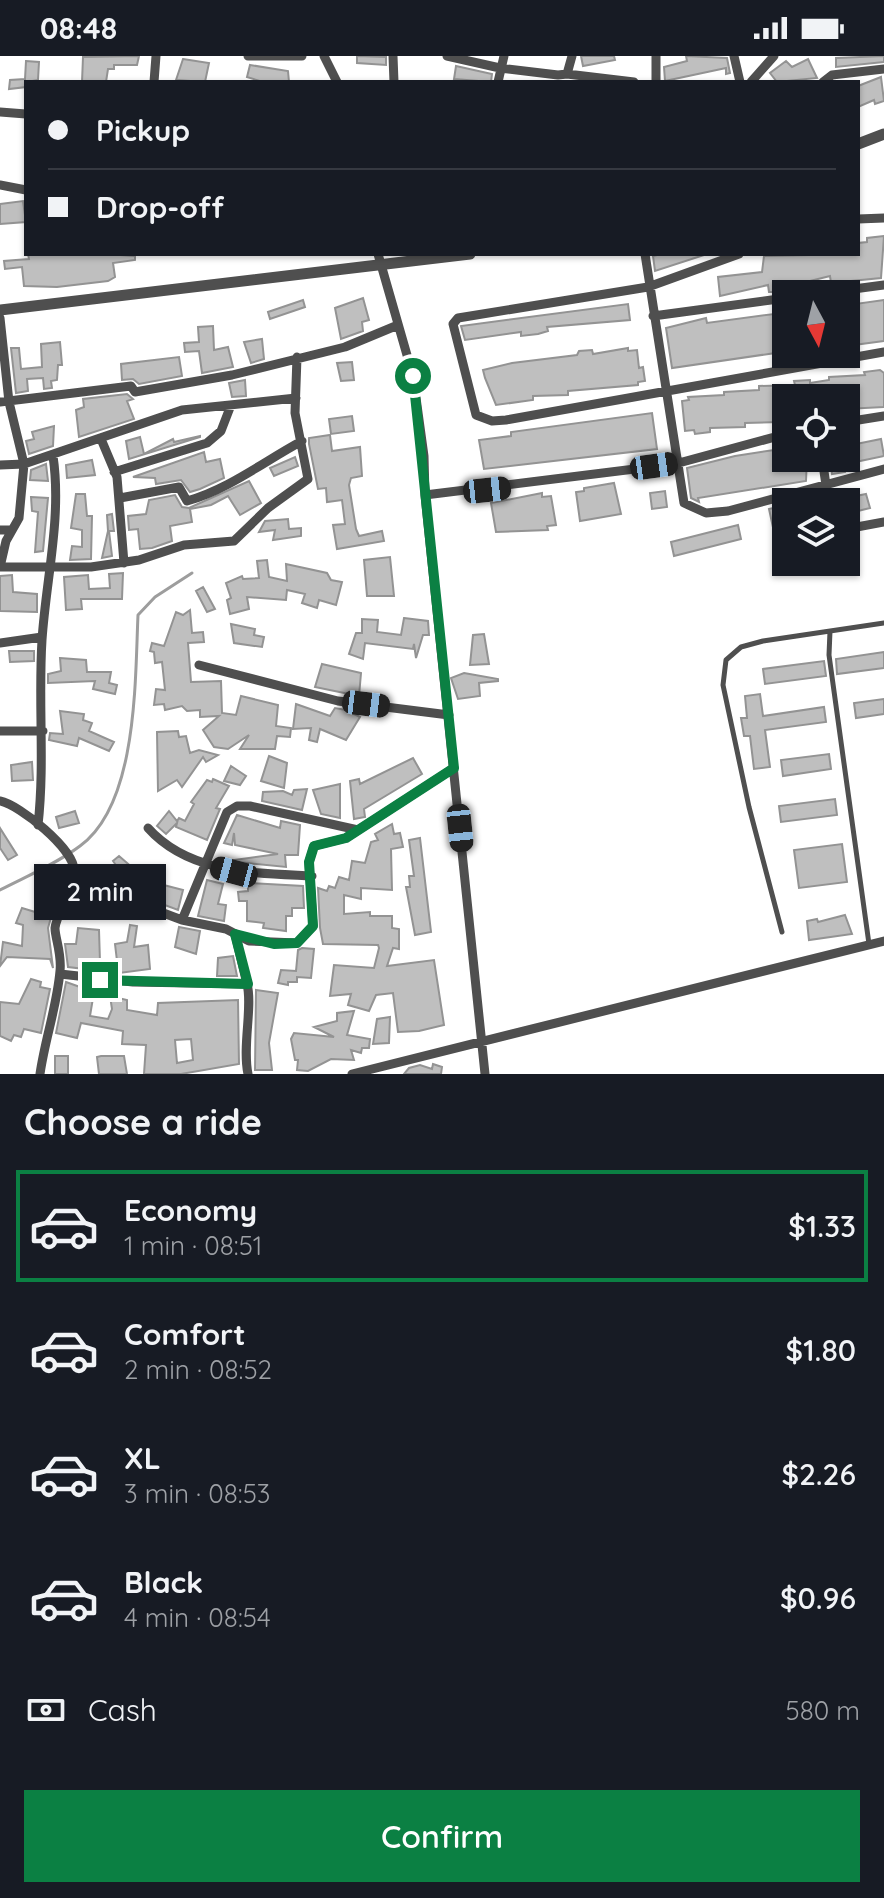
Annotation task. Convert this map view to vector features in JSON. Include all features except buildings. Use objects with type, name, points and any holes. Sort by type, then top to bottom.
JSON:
[{"type":"street","points":[[154,80],[156,56]]},
{"type":"street","points":[[248,56],[302,56]]},
{"type":"street","points":[[324,56],[336,80]]},
{"type":"street","points":[[393,56],[394,80]]},
{"type":"street","points":[[447,56],[500,68],[611,80]]},
{"type":"street","points":[[498,80],[504,56]]},
{"type":"street","points":[[567,74],[572,56]]},
{"type":"street","points":[[656,56],[656,80]]},
{"type":"street","points":[[734,56],[740,80]]},
{"type":"street","points":[[753,80],[774,56]]},
{"type":"street","points":[[826,80],[832,75],[884,69]]},
{"type":"street","points":[[0,112],[24,114]]},
{"type":"street","points":[[860,143],[884,134]]},
{"type":"street","points":[[0,185],[24,190]]},
{"type":"street","points":[[860,219],[884,218]]},
{"type":"street","points":[[0,310],[379,259],[434,256]]},
{"type":"street","points":[[645,256],[675,464],[684,503],[706,513],[728,511],[884,469]]},
{"type":"street","points":[[733,256],[648,287],[458,318],[453,324],[476,415],[492,421],[884,352]]},
{"type":"street","points":[[379,259],[413,376],[424,456],[425,495],[485,1074]]},
{"type":"street","points":[[860,288],[884,285]]},
{"type":"street","points":[[653,316],[772,300]]},
{"type":"street","points":[[0,318],[5,402],[24,464],[19,518],[0,567],[50,569],[124,563],[184,545],[234,541],[268,508],[308,479],[295,413],[297,357]]},
{"type":"street","points":[[5,402],[131,386],[135,392],[232,375],[345,347],[398,325]]},
{"type":"street","points":[[0,465],[24,464],[53,456],[182,410],[296,398]]},
{"type":"street","points":[[114,472],[207,443],[221,431],[231,405]]},
{"type":"street","points":[[860,420],[884,416]]},
{"type":"street","points":[[425,495],[675,464],[772,438]]},
{"type":"street","points":[[101,439],[120,498],[124,563]]},
{"type":"street","points":[[120,498],[179,487],[187,501],[203,497],[226,488],[302,441]]},
{"type":"street","points":[[38,825],[43,731],[42,637],[55,523],[53,456]]},
{"type":"street","points":[[824,472],[826,485]]},
{"type":"street","points":[[860,526],[884,522]]},
{"type":"street","points":[[0,530],[12,530]]},
{"type":"street","points":[[0,643],[42,637]]},
{"type":"street","points":[[199,665],[307,695],[449,715]]},
{"type":"street","points":[[0,731],[43,731]]},
{"type":"street","points":[[74,871],[111,883],[134,902],[182,920],[274,944],[297,943],[308,936],[313,926],[309,862],[314,846],[346,838],[454,768]]},
{"type":"street","points":[[0,801],[12,804],[38,825],[72,858],[74,871],[55,928],[60,943],[60,974],[40,1074]]},
{"type":"street","points":[[182,920],[227,812],[237,806],[358,830]]},
{"type":"street","points":[[148,828],[160,842],[204,863],[234,872],[312,876]]},
{"type":"street","points":[[235,934],[248,984],[245,1036],[248,1074]]},
{"type":"street","points":[[352,1074],[884,941]]},
{"type":"street","points":[[60,974],[133,982],[248,984]]},
{"type":"lane","points":[[782,932],[749,807],[723,672],[726,660],[741,647],[884,623]]},
{"type":"lane","points":[[830,631],[829,655],[869,944]]},
{"type":"waterway","points":[[0,890],[71,852],[99,827],[113,801],[130,739],[138,615],[155,597],[192,573]]},
{"type":"route","points":[[100,980],[196,985],[248,984],[241,970],[242,957],[235,934],[249,941],[297,943],[308,936],[313,926],[309,862],[314,846],[346,838],[454,768],[425,495],[424,456],[413,376]]}]
